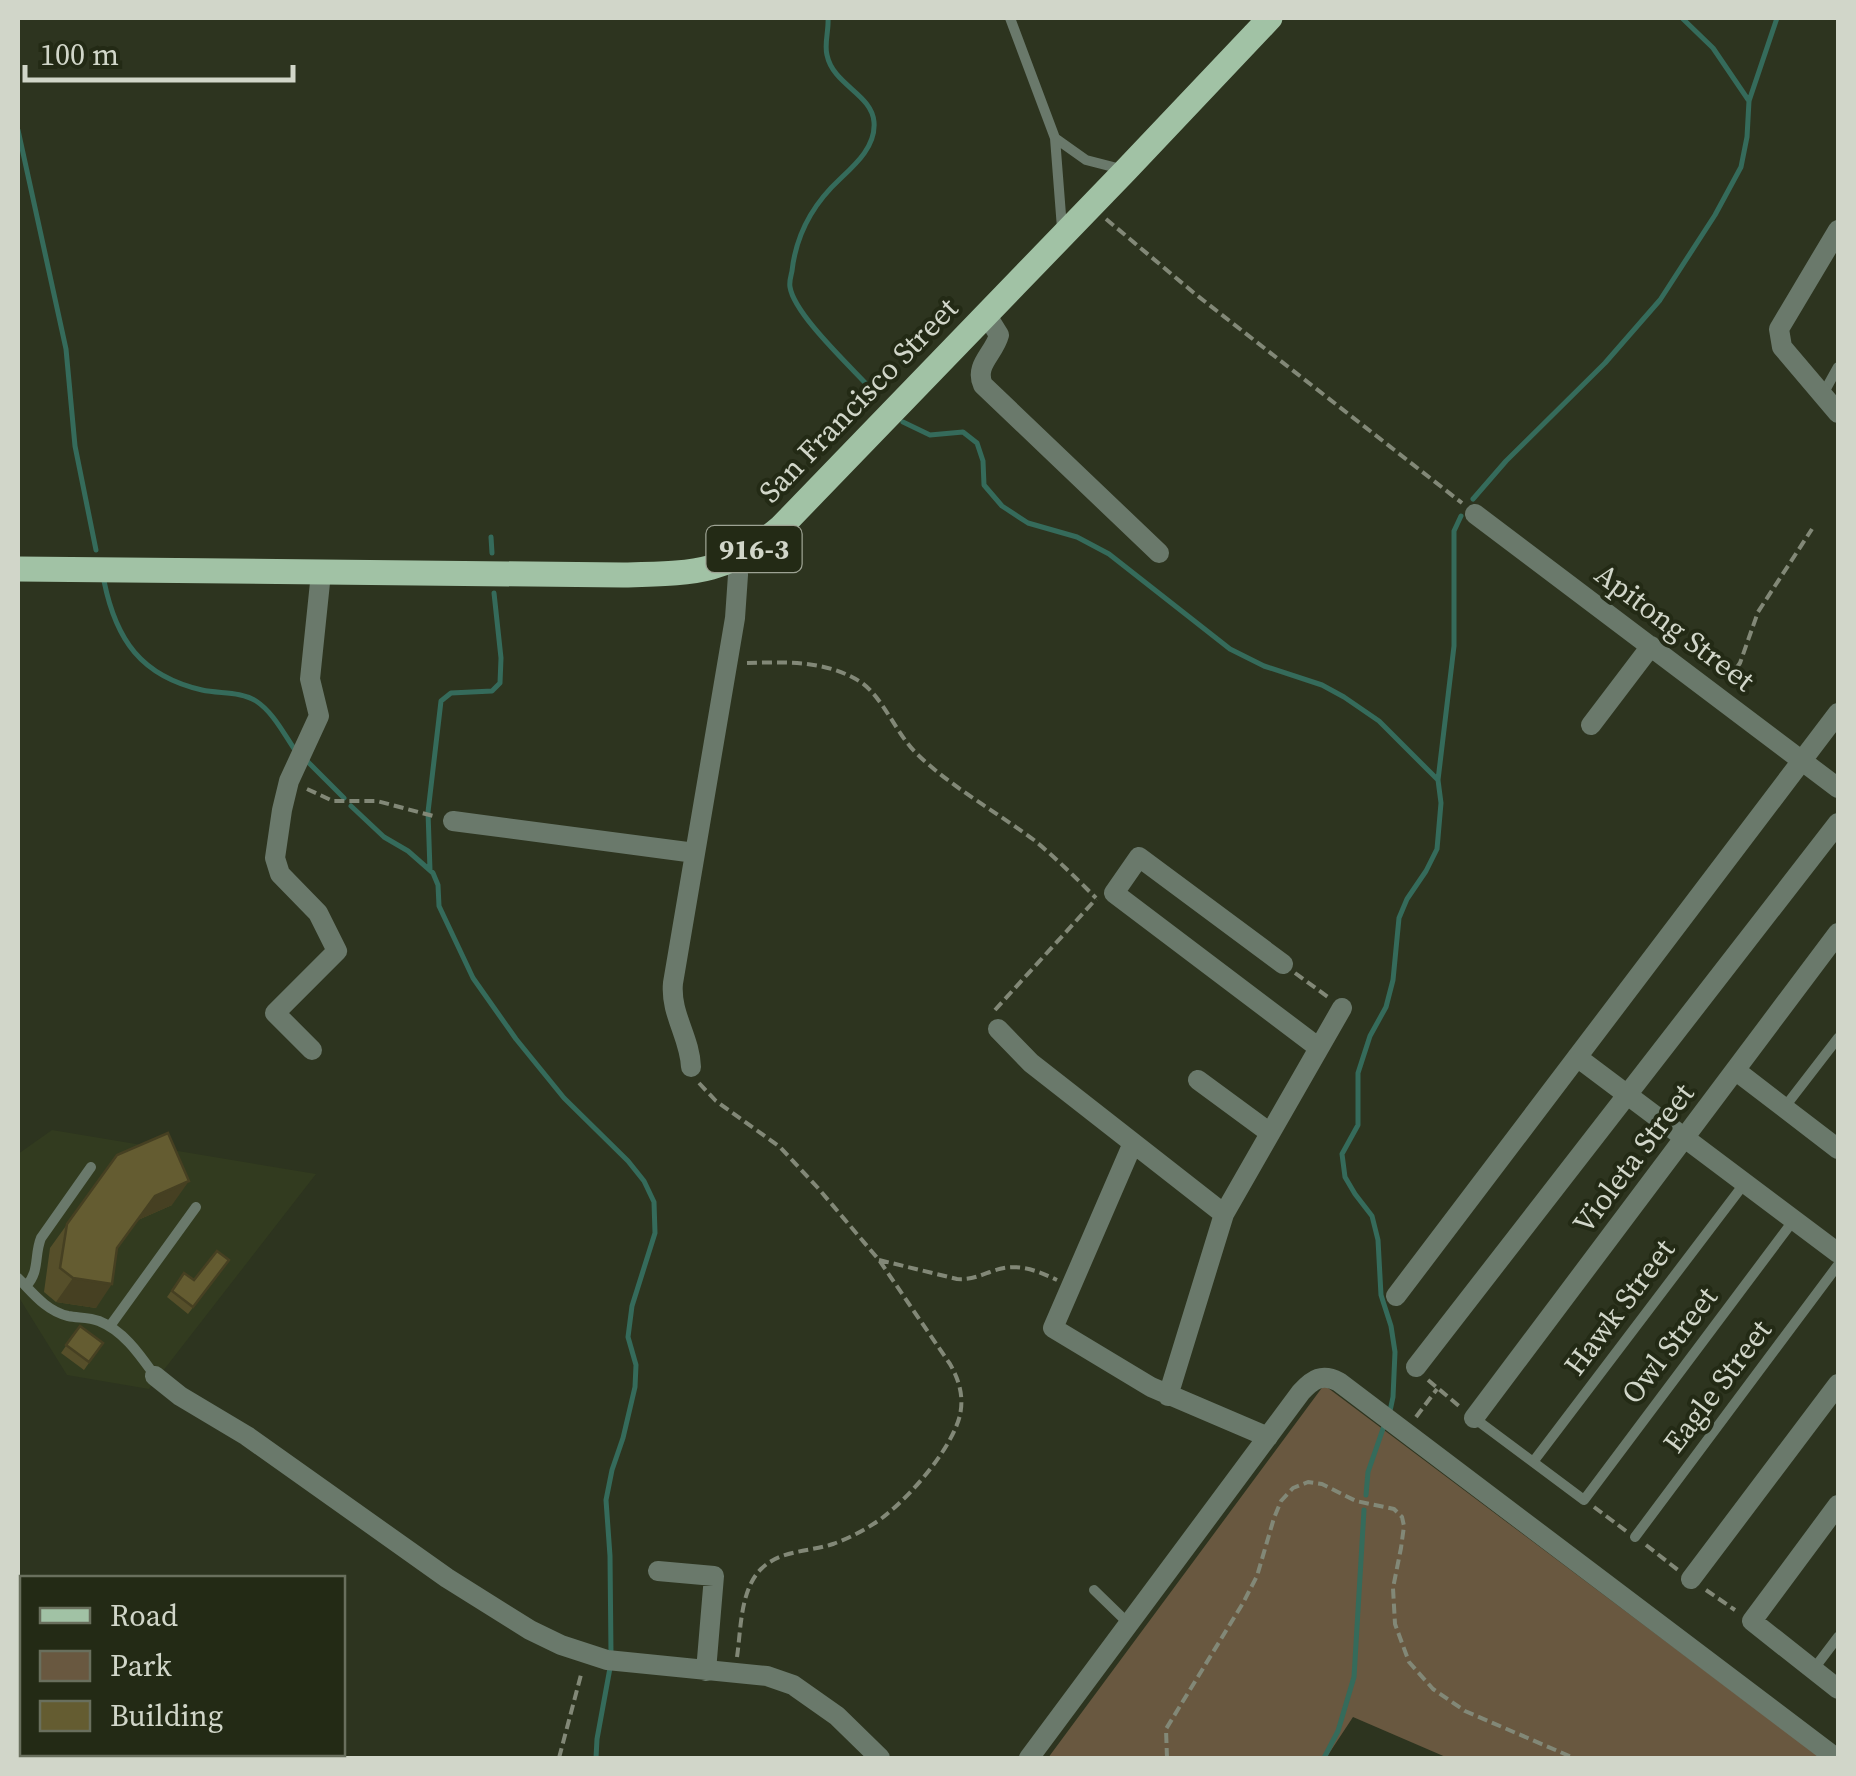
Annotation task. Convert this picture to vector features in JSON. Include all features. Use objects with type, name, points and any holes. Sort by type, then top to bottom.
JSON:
[{"type":"main road","name":"San Francisco Street","points":[[18,569],[623,576],[708,570],[736,559],[757,548],[781,527],[1270,18]]},
{"type":"street","points":[[1838,230],[1779,329],[1782,347],[1838,413]]},
{"type":"street","points":[[986,314],[999,335],[980,368],[983,385],[1159,554]]},
{"type":"street","name":"Apitong Street","points":[[1475,514],[1838,788]]},
{"type":"street","points":[[691,1067],[688,1043],[672,998],[728,664],[738,595],[736,559]]},
{"type":"street","points":[[312,1050],[275,1012],[337,951],[318,914],[280,874],[276,846],[289,781],[320,716],[310,679],[321,573]]},
{"type":"street","points":[[1591,726],[1651,646]]},
{"type":"street","points":[[1396,1296],[1838,714]]},
{"type":"street","points":[[453,821],[695,853]]},
{"type":"street","points":[[1416,1367],[1838,823]]},
{"type":"street","points":[[1283,964],[1139,856],[1114,894],[1319,1048]]},
{"type":"street","name":"Violeta Street","points":[[1474,1418],[1838,933]]},
{"type":"street","points":[[1168,1396],[1224,1214],[1342,1008]]},
{"type":"street","points":[[998,1029],[1031,1063],[1224,1214]]},
{"type":"street","points":[[1577,1056],[1838,1254]]},
{"type":"street","points":[[1735,1070],[1838,1148]]},
{"type":"street","points":[[1198,1080],[1270,1134]]},
{"type":"street","points":[[1133,1143],[1053,1328],[1168,1396],[1268,1436]]},
{"type":"street","points":[[155,1376],[497,1611],[546,1638],[628,1664],[736,1672],[793,1685],[837,1716],[880,1758]]},
{"type":"street","points":[[1029,1758],[1300,1392],[1320,1377],[1339,1382],[1836,1758]]},
{"type":"street","points":[[1691,1579],[1838,1384]]},
{"type":"street","points":[[1838,1505],[1752,1621],[1838,1689]]},
{"type":"street","points":[[658,1572],[714,1576],[706,1671]]},
{"type":"lane","points":[[1010,18],[1056,138],[1062,234]]},
{"type":"lane","points":[[1056,138],[1086,160],[1126,170]]},
{"type":"lane","points":[[1822,394],[1838,367]]},
{"type":"lane","points":[[1784,1108],[1838,1038]]},
{"type":"lane","points":[[91,1167],[41,1238],[36,1272],[22,1282],[57,1312],[110,1326],[134,1347],[155,1376]]},
{"type":"lane","name":"Hawk Street","points":[[1533,1462],[1745,1183]]},
{"type":"lane","points":[[110,1326],[196,1207]]},
{"type":"lane","name":"Owl Street","points":[[1584,1500],[1794,1220]]},
{"type":"lane","name":"Eagle Street","points":[[1634,1537],[1838,1265]]},
{"type":"lane","points":[[1474,1418],[1584,1500]]},
{"type":"lane","points":[[1094,1590],[1129,1624]]},
{"type":"lane","points":[[1814,1670],[1838,1637]]},
{"type":"path","points":[[1091,206],[1194,293],[1475,514]]},
{"type":"path","points":[[1714,694],[1740,663],[1758,612],[1812,530]]},
{"type":"path","points":[[728,664],[806,663],[858,680],[880,701],[901,737],[916,753],[1037,842],[1096,898],[995,1010],[992,1017],[998,1029]]},
{"type":"path","points":[[289,781],[334,801],[376,800],[453,821]]},
{"type":"path","points":[[1283,964],[1342,1008]]},
{"type":"path","points":[[691,1067],[695,1078],[716,1101],[780,1147],[878,1260],[950,1364],[959,1380],[961,1397],[960,1416],[943,1451],[909,1494],[884,1517],[833,1544],[775,1558],[761,1568],[746,1595],[736,1672]]},
{"type":"path","points":[[878,1260],[968,1280],[1016,1266],[1031,1268],[1071,1286]]},
{"type":"path","points":[[1416,1367],[1474,1418]]},
{"type":"path","points":[[1405,1432],[1438,1389]]},
{"type":"path","points":[[1167,1758],[1166,1729],[1243,1604],[1257,1576],[1281,1501],[1292,1488],[1308,1482],[1322,1484],[1356,1501],[1394,1509],[1402,1517],[1404,1526],[1393,1588],[1395,1624],[1409,1662],[1434,1688],[1465,1710],[1574,1758]]},
{"type":"path","points":[[1584,1500],[1752,1621]]},
{"type":"path","points":[[558,1758],[587,1654]]},
{"type":"shaded area","points":[[52,1130],[316,1174],[149,1389],[67,1375],[18,1296],[18,1154]]},
{"type":"green space","points":[[1324,1385],[1821,1758],[1448,1758],[1353,1717],[1326,1758],[1048,1758]]},
{"type":"building","points":[[168,1133],[189,1181],[155,1196],[117,1248],[112,1284],[73,1278],[60,1268],[67,1224],[117,1155]]},
{"type":"building","points":[[217,1251],[229,1260],[193,1307],[172,1291],[184,1273],[194,1280]]},
{"type":"building","points":[[80,1326],[103,1343],[89,1362],[66,1345]]},
{"type":"waterway","points":[[828,18],[826,51],[831,65],[867,104],[874,131],[864,154],[807,221],[797,245],[790,287],[812,325],[870,388]]},
{"type":"waterway","points":[[1682,18],[1713,48],[1749,101]]},
{"type":"waterway","points":[[1473,499],[1605,363],[1660,300],[1715,215],[1741,167],[1749,101],[1777,18]]},
{"type":"waterway","points":[[18,130],[66,349],[75,446],[96,550]]},
{"type":"waterway","points":[[903,422],[930,435],[963,432],[977,443],[984,485],[1002,506],[1028,523],[1077,537],[1109,554],[1230,649],[1344,697],[1379,721],[1438,780]]},
{"type":"waterway","points":[[1390,1411],[1395,1352],[1381,1295],[1378,1240],[1372,1216],[1345,1177],[1342,1154],[1358,1125],[1358,1073],[1370,1036],[1386,1007],[1393,980],[1399,918],[1437,849],[1441,803],[1438,780],[1454,646],[1454,531],[1461,516]]},
{"type":"waterway","points":[[491,537],[492,553]]},
{"type":"waterway","points":[[104,581],[124,638],[147,665],[181,684],[256,701],[273,717],[295,750]]},
{"type":"waterway","points":[[430,870],[428,812],[441,701],[451,693],[492,691],[500,683],[494,593]]},
{"type":"waterway","points":[[306,760],[344,798]]},
{"type":"waterway","points":[[351,806],[384,837],[433,873],[439,906],[473,978],[564,1098],[628,1161],[654,1202],[655,1233],[632,1306],[628,1337],[636,1365],[635,1387],[606,1500],[611,1654]]},
{"type":"waterway","points":[[1366,1495],[1368,1472],[1384,1426]]},
{"type":"waterway","points":[[1324,1758],[1338,1731],[1354,1677],[1364,1510]]},
{"type":"waterway","points":[[596,1758],[610,1668]]}]
